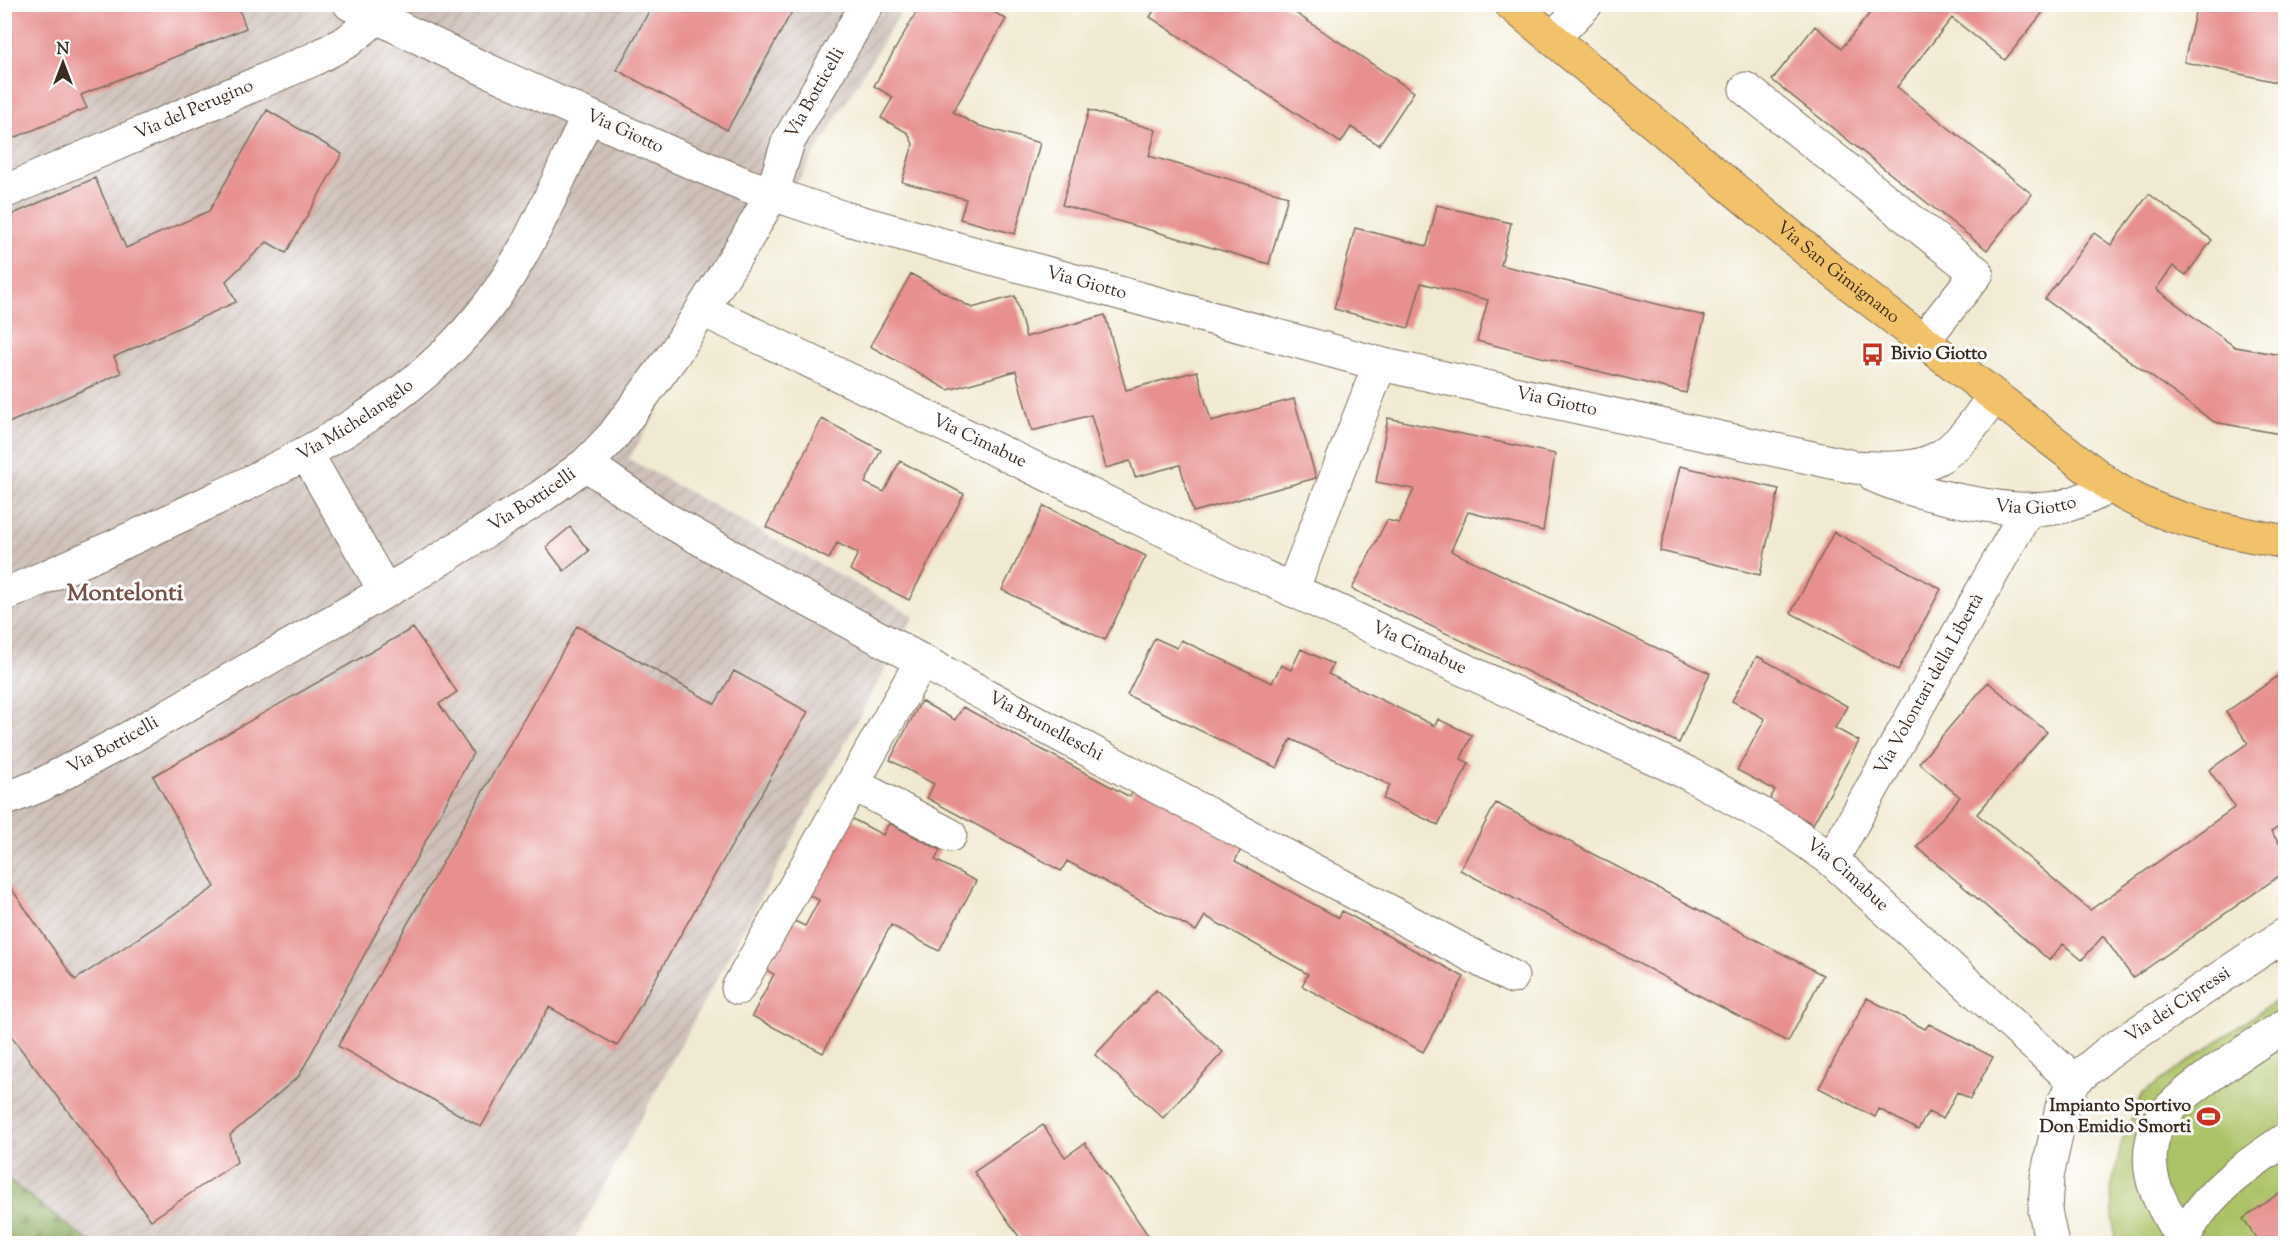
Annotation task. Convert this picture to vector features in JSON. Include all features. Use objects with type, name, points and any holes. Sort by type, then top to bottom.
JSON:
[{"type":"main road","name":"Via San Gimignano","points":[[1511,4],[1922,342],[2111,486],[2133,500],[2176,516],[2233,532],[2286,542]]},
{"type":"street","name":"Via Botticelli","points":[[5,801],[127,739],[473,540],[586,464],[626,421],[703,310],[772,194],[788,142],[867,4]]},
{"type":"street","points":[[1553,38],[1586,4]]},
{"type":"street","name":"Via Giotto","points":[[363,11],[588,116],[772,194],[843,218],[1380,364],[1854,467],[1893,483],[1931,494],[2028,509],[2056,508],[2111,486]]},
{"type":"street","name":"Via del Perugino","points":[[4,192],[314,59],[348,41],[363,11]]},
{"type":"street","points":[[1746,89],[1977,273],[1922,342]]},
{"type":"street","name":"Via Michelangelo","points":[[4,595],[163,525],[306,453],[365,418],[418,379],[452,348],[481,315],[507,278],[533,232],[588,116]]},
{"type":"street","name":"Via Cimabue","points":[[703,310],[1292,590],[1687,773],[1785,827],[1832,860],[2074,1081]]},
{"type":"street","points":[[1292,590],[1380,364]]},
{"type":"street","name":"Via Giotto","points":[[1854,467],[1909,468],[1931,462],[1956,445],[1993,397]]},
{"type":"street","points":[[306,453],[385,591]]},
{"type":"street","name":"Via Brunelleschi","points":[[586,464],[664,518],[921,662],[1512,977]]},
{"type":"street","name":"Via Volontari della Libertà","points":[[1832,860],[2028,509]]},
{"type":"street","points":[[738,988],[921,662]]},
{"type":"street","points":[[853,784],[950,835]]},
{"type":"street","name":"Via dei Cipressi","points":[[2074,1081],[2107,1053],[2286,934]]},
{"type":"street","points":[[2182,1242],[2154,1185],[2150,1154],[2159,1123],[2176,1101],[2286,1025]]},
{"type":"street","points":[[2052,1244],[2046,1211],[2049,1168],[2062,1107],[2074,1081]]},
{"type":"street","points":[[2182,1242],[2215,1192],[2286,1138]]},
{"type":"shaded area","points":[[4,5],[905,5],[629,459],[914,616],[573,1243],[91,1243],[5,1177]]},
{"type":"green space","name":"Impianto Sportivo Don Emidio Smorti","points":[[2285,994],[2285,1243],[2115,1244],[2111,1189],[2122,1141],[2142,1094]]},
{"type":"green space","points":[[5,1177],[91,1243],[5,1243]]},
{"type":"building","points":[[4,4],[237,4],[246,28],[81,95],[87,108],[4,142]]},
{"type":"building","points":[[653,4],[796,4],[727,130],[617,70]]},
{"type":"building","points":[[921,4],[980,4],[1006,19],[953,112],[976,125],[1040,143],[1015,234],[960,219],[966,199],[902,182],[913,144],[908,133],[881,118],[893,97],[874,86]]},
{"type":"building","points":[[1158,4],[1282,4],[1414,92],[1379,145],[1351,127],[1341,143],[1150,17]]},
{"type":"building","points":[[1877,4],[2048,6],[2005,60],[1952,18],[1897,87],[2032,194],[1987,250],[1772,80],[1815,26],[1842,48]]},
{"type":"building","points":[[2197,4],[2286,4],[2286,84],[2184,62]]},
{"type":"building","points":[[267,110],[342,154],[286,253],[267,242],[226,281],[236,302],[114,357],[121,373],[4,425],[4,218],[95,178],[126,248],[209,211]]},
{"type":"building","points":[[1089,110],[1156,130],[1149,156],[1288,196],[1269,264],[1062,205]]},
{"type":"building","points":[[2149,194],[2212,240],[2186,275],[2173,266],[2156,289],[2235,347],[2286,356],[2286,435],[2214,422],[2045,299],[2094,233],[2111,245]]},
{"type":"building","points":[[1437,205],[1511,223],[1501,265],[1705,316],[1686,393],[1477,341],[1488,300],[1421,283],[1409,328],[1334,309],[1355,228],[1427,246]]},
{"type":"building","points":[[911,274],[972,308],[1015,296],[1026,337],[1105,315],[1126,390],[1197,371],[1211,421],[1294,399],[1316,478],[1193,512],[1180,465],[1135,477],[1130,461],[1106,468],[1091,415],[1032,431],[1016,371],[948,390],[870,346]]},
{"type":"building","points":[[1388,418],[1555,454],[1543,531],[1468,512],[1451,551],[1710,673],[1679,743],[1352,589],[1387,520],[1399,523],[1414,489],[1376,482]]},
{"type":"building","points":[[822,419],[881,450],[865,483],[884,492],[900,461],[964,494],[909,600],[850,570],[858,553],[837,543],[829,559],[766,527]]},
{"type":"building","points":[[1680,466],[1779,489],[1760,575],[1660,551]]},
{"type":"building","points":[[1044,506],[1146,556],[1105,640],[1002,590]]},
{"type":"building","points":[[570,527],[589,551],[564,571],[546,547]]},
{"type":"building","points":[[1834,532],[1941,589],[1898,670],[1791,613]]},
{"type":"building","points":[[577,626],[715,704],[734,671],[808,712],[617,1046],[549,1007],[481,1127],[338,1046]]},
{"type":"building","points":[[413,628],[457,692],[439,704],[473,753],[299,1076],[230,1135],[237,1162],[151,1220],[4,1027],[4,878],[75,980],[215,887],[153,776]]},
{"type":"building","points":[[1155,638],[1177,648],[1181,640],[1272,683],[1281,665],[1291,670],[1301,649],[1333,664],[1328,674],[1435,726],[1438,719],[1472,735],[1461,759],[1469,763],[1438,825],[1383,799],[1390,785],[1291,739],[1277,768],[1127,695]]},
{"type":"building","points":[[1757,656],[1847,706],[1835,728],[1859,741],[1813,824],[1769,801],[1775,790],[1737,770],[1765,719],[1732,701]]},
{"type":"building","points":[[2286,671],[2286,822],[2271,832],[2286,852],[2286,871],[2133,978],[2103,936],[2082,960],[2063,944],[2049,960],[1917,847],[1960,797],[1919,763],[1988,682],[2047,732],[1977,814],[2090,910],[2235,807],[2209,770],[2248,743],[2226,712]]},
{"type":"building","points":[[921,701],[955,720],[963,707],[1130,797],[1137,784],[1245,842],[1235,861],[1339,918],[1342,911],[1464,977],[1423,1052],[1302,986],[1308,974],[1205,916],[1196,931],[1067,861],[1061,871],[927,798],[934,784],[890,760]]},
{"type":"building","points":[[1496,803],[1823,975],[1788,1042],[1460,870]]},
{"type":"building","points":[[845,815],[883,835],[889,823],[940,850],[935,860],[976,881],[939,951],[891,925],[823,1053],[752,1016],[774,974],[766,970],[792,920],[805,926],[819,900],[803,892]]},
{"type":"building","points":[[1156,990],[1223,1052],[1163,1118],[1095,1055]]},
{"type":"building","points":[[1867,998],[1925,1029],[1929,1024],[1993,1057],[1970,1099],[1957,1092],[1943,1119],[1928,1112],[1918,1130],[1879,1109],[1875,1117],[1819,1088]]},
{"type":"building","points":[[1043,1125],[1065,1157],[1085,1143],[1154,1244],[1024,1244],[974,1172]]},
{"type":"building","points":[[2286,1188],[2286,1244],[2260,1244],[2243,1219]]},
{"type":"place","name":"Bivio Giotto","points":[[1873,355]]},
{"type":"place","name":"Impianto Sportivo Don Emidio Smorti","points":[[2209,1117]]},
{"type":"district","name":"Montelonti","points":[[125,594]]}]
